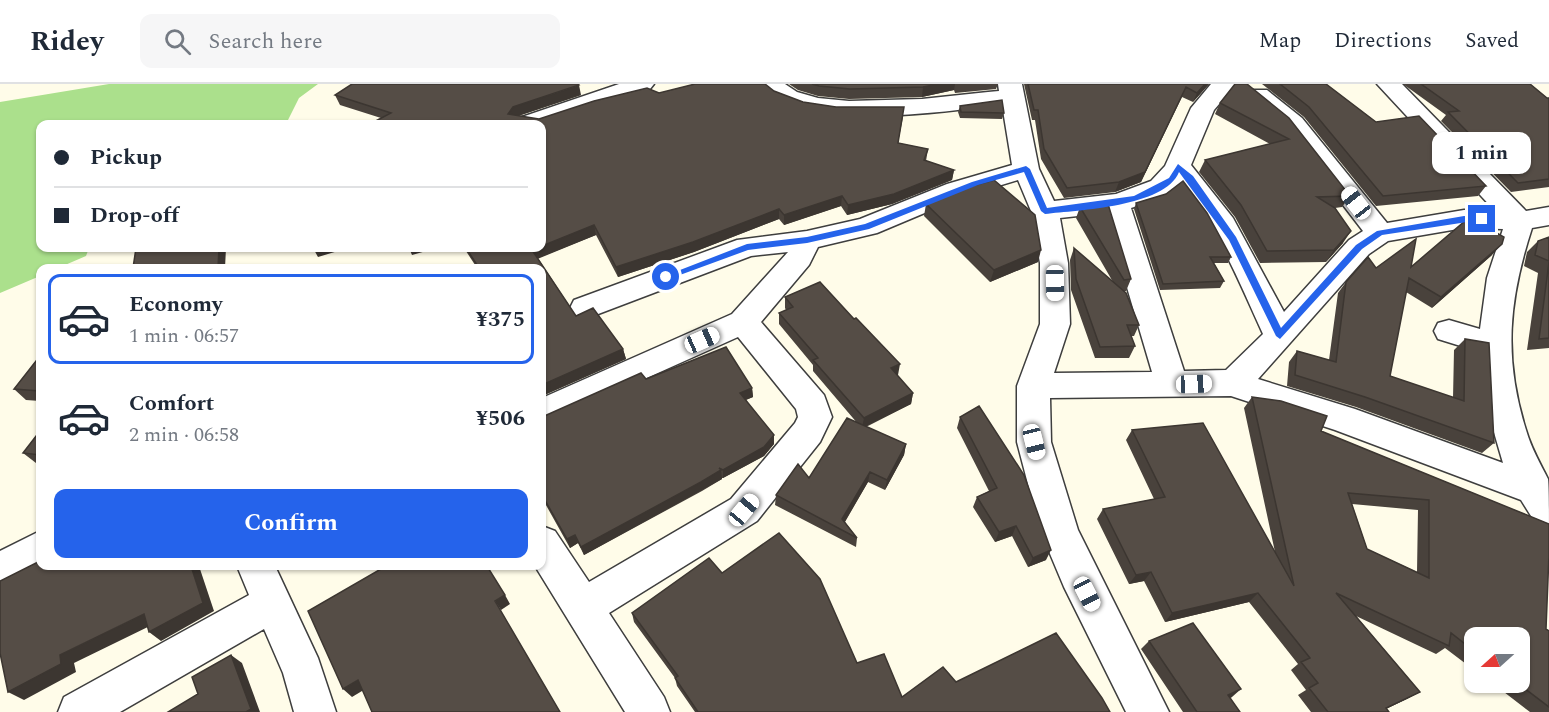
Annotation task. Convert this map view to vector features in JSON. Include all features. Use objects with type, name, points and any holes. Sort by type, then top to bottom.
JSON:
[{"type":"street","points":[[537,120],[642,84]]},
{"type":"street","points":[[750,84],[763,93],[777,90],[812,103],[888,109],[1011,90],[1026,169],[1045,211],[1054,263],[1055,324],[1033,386],[1034,442],[1059,530],[1078,575],[1148,712]]},
{"type":"street","points":[[1045,211],[1116,203],[1137,198],[1164,186],[1172,180],[1203,108],[1224,84]]},
{"type":"street","points":[[1244,84],[1293,123],[1380,233]]},
{"type":"street","points":[[1389,84],[1534,218]]},
{"type":"street","points":[[1178,166],[1190,178],[1233,239],[1280,336]]},
{"type":"street","points":[[585,308],[747,247],[807,240],[867,227],[975,183],[1026,169]]},
{"type":"street","points":[[1116,203],[1172,385]]},
{"type":"street","points":[[1234,382],[1280,336],[1359,247],[1380,233],[1464,219],[1534,218]]},
{"type":"street","points":[[1534,218],[1500,285],[1495,345],[1499,386],[1512,435],[1526,475],[1545,499]]},
{"type":"street","points":[[546,410],[743,322],[799,258],[807,240]]},
{"type":"street","points":[[581,608],[744,510],[808,432],[814,417],[812,405],[743,322]]},
{"type":"street","points":[[1449,331],[1495,345]]},
{"type":"street","points":[[1033,386],[1234,382],[1261,394],[1342,419],[1545,499]]},
{"type":"street","points":[[0,571],[36,550]]},
{"type":"street","points":[[546,550],[649,712]]},
{"type":"street","points":[[258,570],[303,672],[315,712]]},
{"type":"street","points":[[79,712],[272,603]]},
{"type":"green space","points":[[109,84],[318,84],[299,98],[288,120],[36,120],[36,252],[88,252],[86,256],[67,264],[36,264],[36,278],[0,293],[0,102]]},
{"type":"building","points":[[352,84],[579,85],[513,107],[508,114],[539,119],[594,101],[647,88],[659,93],[695,84],[765,84],[774,91],[803,102],[836,107],[904,107],[898,143],[928,149],[924,160],[954,170],[894,194],[848,205],[842,196],[784,215],[779,209],[693,242],[616,267],[594,225],[546,244],[546,120],[378,120],[391,113],[335,95]]},
{"type":"building","points":[[812,84],[938,84],[923,87],[850,89]]},
{"type":"building","points":[[1028,84],[1205,84],[1197,93],[1186,87],[1145,172],[1119,182],[1067,188],[1044,149],[1038,110],[1034,110]]},
{"type":"building","points":[[1235,84],[1247,84],[1289,118],[1350,196],[1317,197],[1335,208],[1351,231],[1334,250],[1267,251],[1241,205],[1205,160],[1289,139],[1220,103]]},
{"type":"building","points":[[1280,84],[1326,84],[1376,122],[1419,116],[1486,186],[1383,196],[1309,107]]},
{"type":"building","points":[[1421,84],[1530,84],[1549,98],[1549,179],[1518,183],[1448,112],[1459,111]]},
{"type":"building","points":[[1002,100],[1004,113],[961,112],[960,106]]},
{"type":"building","points":[[994,180],[1035,215],[1041,250],[994,270],[926,204],[968,187]]},
{"type":"building","points":[[1183,181],[1207,213],[1231,257],[1210,257],[1224,281],[1163,284],[1136,203],[1166,194]]},
{"type":"building","points":[[1108,204],[1131,279],[1124,280],[1080,207]]},
{"type":"building","points":[[1472,219],[1504,237],[1502,244],[1441,297],[1409,278],[1390,376],[1464,401],[1465,339],[1489,343],[1494,443],[1365,397],[1295,375],[1297,351],[1336,362],[1346,282],[1368,257],[1376,268],[1416,239],[1411,267],[1465,221]]},
{"type":"building","points":[[1549,237],[1549,261],[1535,255],[1538,241]]},
{"type":"building","points":[[1074,248],[1126,293],[1139,325],[1127,325],[1135,346],[1100,347],[1076,279]]},
{"type":"building","points":[[135,252],[219,252],[218,264],[134,264]]},
{"type":"building","points":[[469,252],[533,252],[541,264],[476,264]]},
{"type":"building","points":[[1549,262],[1549,338],[1539,339]]},
{"type":"building","points":[[546,271],[576,316],[593,308],[623,349],[546,383]]},
{"type":"building","points":[[820,282],[900,364],[891,368],[913,393],[864,418],[813,360],[818,358],[779,313],[793,307],[785,297]]},
{"type":"building","points":[[726,347],[752,388],[740,393],[774,435],[764,447],[723,470],[719,468],[721,470],[701,482],[581,547],[575,535],[567,539],[546,502],[546,415],[641,373],[646,379]]},
{"type":"building","points":[[36,361],[36,391],[14,389]]},
{"type":"building","points":[[1252,397],[1281,401],[1327,416],[1321,431],[1549,524],[1546,629],[1549,631],[1549,707],[1530,693],[1530,627],[1464,627],[1464,643],[1451,633],[1449,646],[1336,593],[1420,692],[1386,708],[1389,712],[1328,712],[1309,688],[1318,683],[1301,662],[1310,658],[1258,593],[1172,613],[1151,572],[1136,575],[1103,509],[1165,497],[1132,430],[1203,423],[1294,586]],"holes":[[[1348,493],[1429,500],[1429,578],[1367,549]]]},
{"type":"building","points":[[979,406],[1024,475],[1051,550],[1033,558],[1016,526],[999,532],[977,497],[997,488],[960,417]]},
{"type":"building","points":[[847,418],[906,444],[887,480],[870,472],[842,519],[857,538],[776,495],[798,464],[809,478]]},
{"type":"building","points":[[36,436],[36,455],[23,453]]},
{"type":"building","points":[[779,533],[820,579],[857,663],[884,654],[902,697],[943,667],[956,682],[1056,633],[1110,712],[698,712],[675,678],[678,676],[632,613],[709,558],[722,573]]},
{"type":"building","points":[[36,563],[36,570],[192,570],[203,603],[149,632],[144,614],[60,655],[61,664],[8,692],[0,653],[0,581]]},
{"type":"building","points":[[379,570],[489,570],[505,595],[495,601],[560,712],[372,712],[358,680],[343,689],[308,611]]},
{"type":"building","points":[[1193,623],[1241,689],[1228,695],[1240,712],[1197,712],[1149,641]]},
{"type":"building","points":[[231,655],[251,709],[246,712],[168,712],[198,694],[192,677]]},
{"type":"route","points":[[666,277],[747,247],[807,240],[867,227],[975,183],[1026,169],[1045,211],[1116,203],[1137,198],[1172,180],[1178,166],[1190,178],[1233,239],[1280,336],[1359,247],[1380,233],[1464,219],[1482,219]]}]
